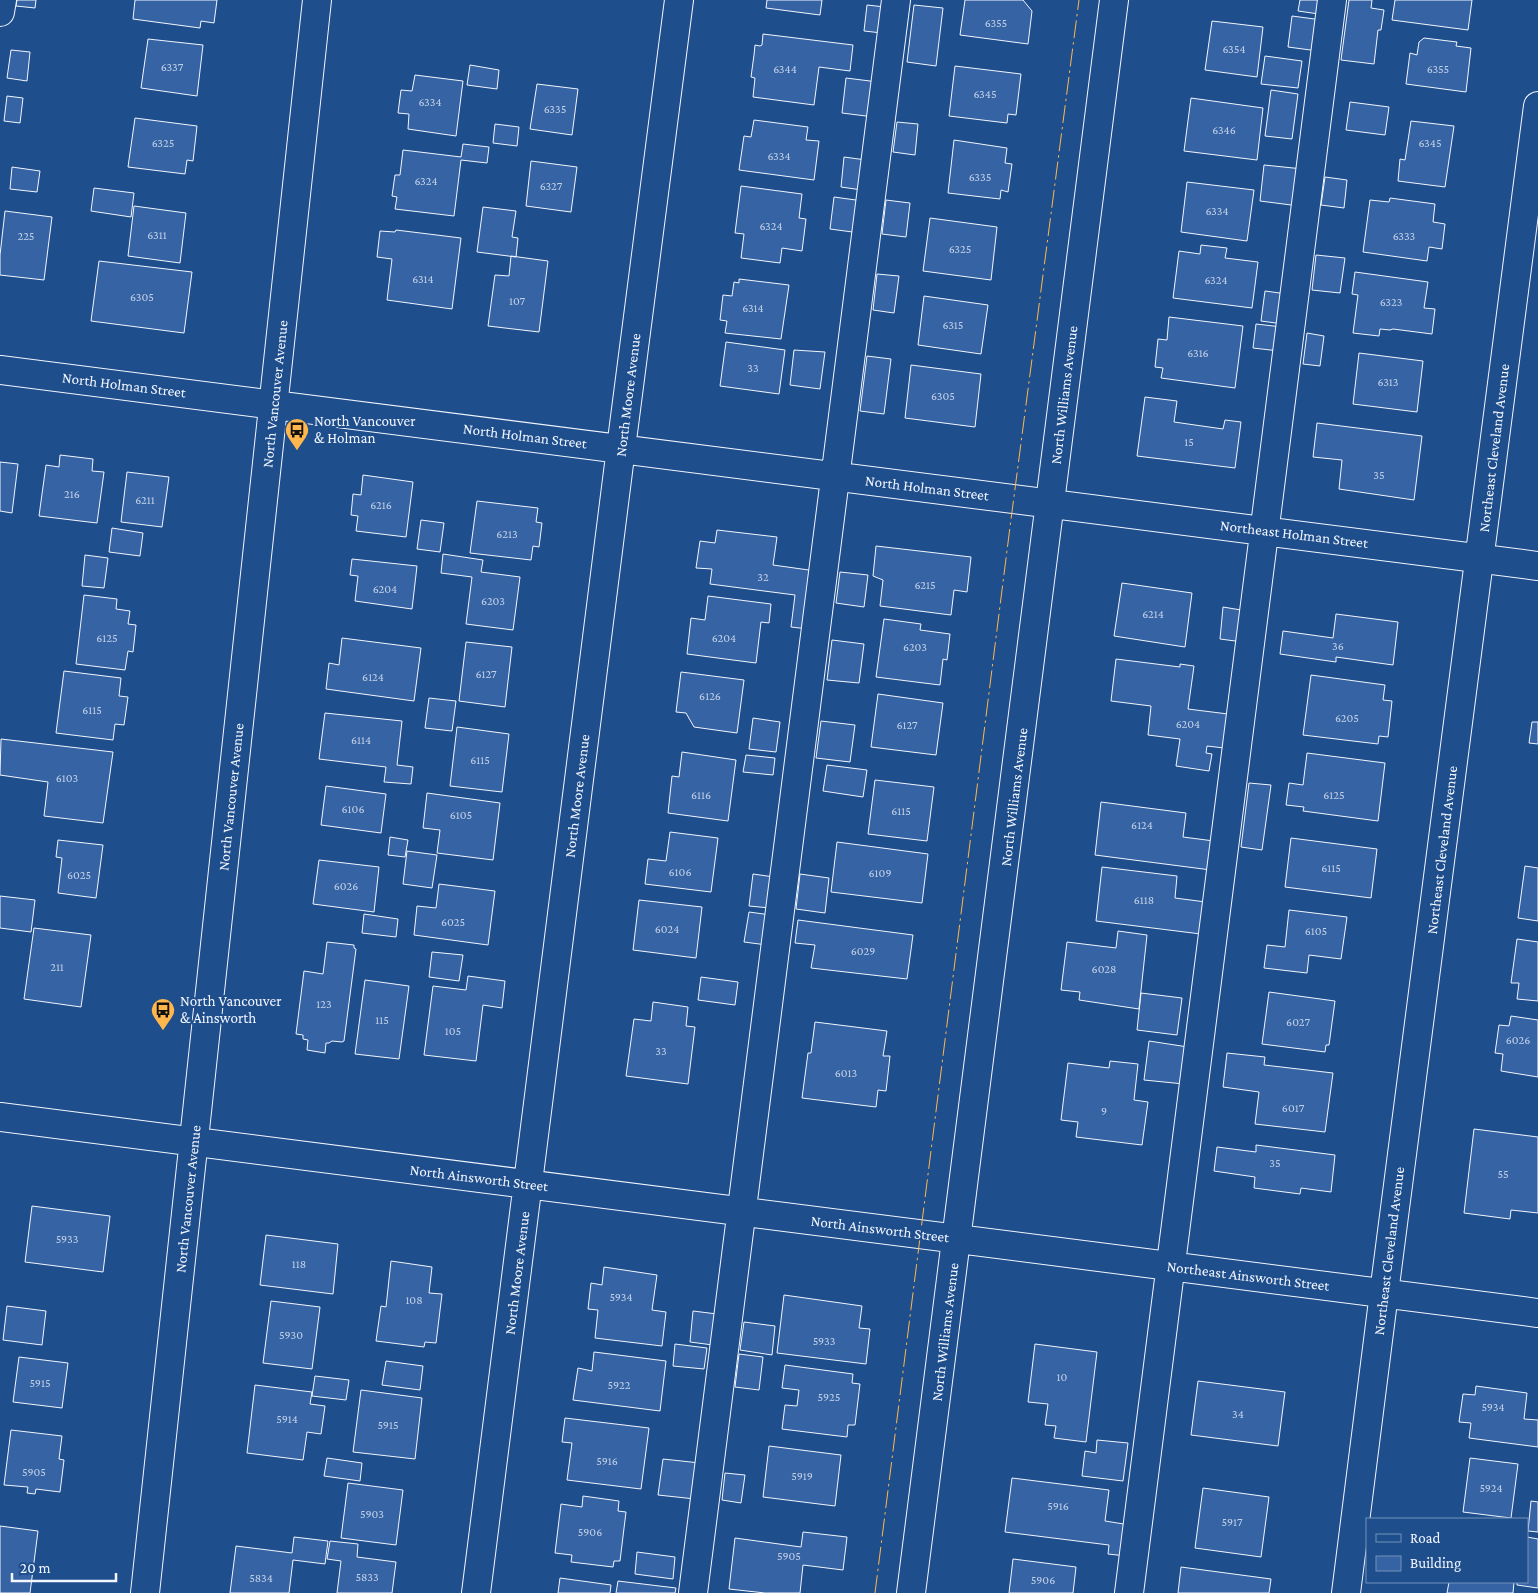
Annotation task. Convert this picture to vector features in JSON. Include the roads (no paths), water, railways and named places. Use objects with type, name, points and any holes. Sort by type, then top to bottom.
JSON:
[{"type":"street","points":[[0,12],[2,0]]},
{"type":"street","name":"North Vancouver Avenue","points":[[145,1593],[317,0]]},
{"type":"street","name":"North Moore Avenue","points":[[476,1593],[679,0]]},
{"type":"street","points":[[693,1593],[896,0]]},
{"type":"street","name":"North Williams Avenue","points":[[911,1593],[1114,0]]},
{"type":"street","points":[[1129,1593],[1169,1266],[1266,531],[1332,0]]},
{"type":"street","name":"Northeast Cleveland Avenue","points":[[1346,1593],[1538,106]]},
{"type":"street","name":"North Holman Street","points":[[0,370],[1051,503]]},
{"type":"street","name":"Northeast Holman Street","points":[[1051,503],[1538,566]]},
{"type":"street","name":"North Ainsworth Street","points":[[0,1117],[957,1239]]},
{"type":"street","name":"Northeast Ainsworth Street","points":[[957,1239],[1538,1313]]},
{"type":"place","name":"North Vancouver & Holman","points":[[297,451]]},
{"type":"place","name":"North Vancouver & Ainsworth","points":[[163,1031]]}]
